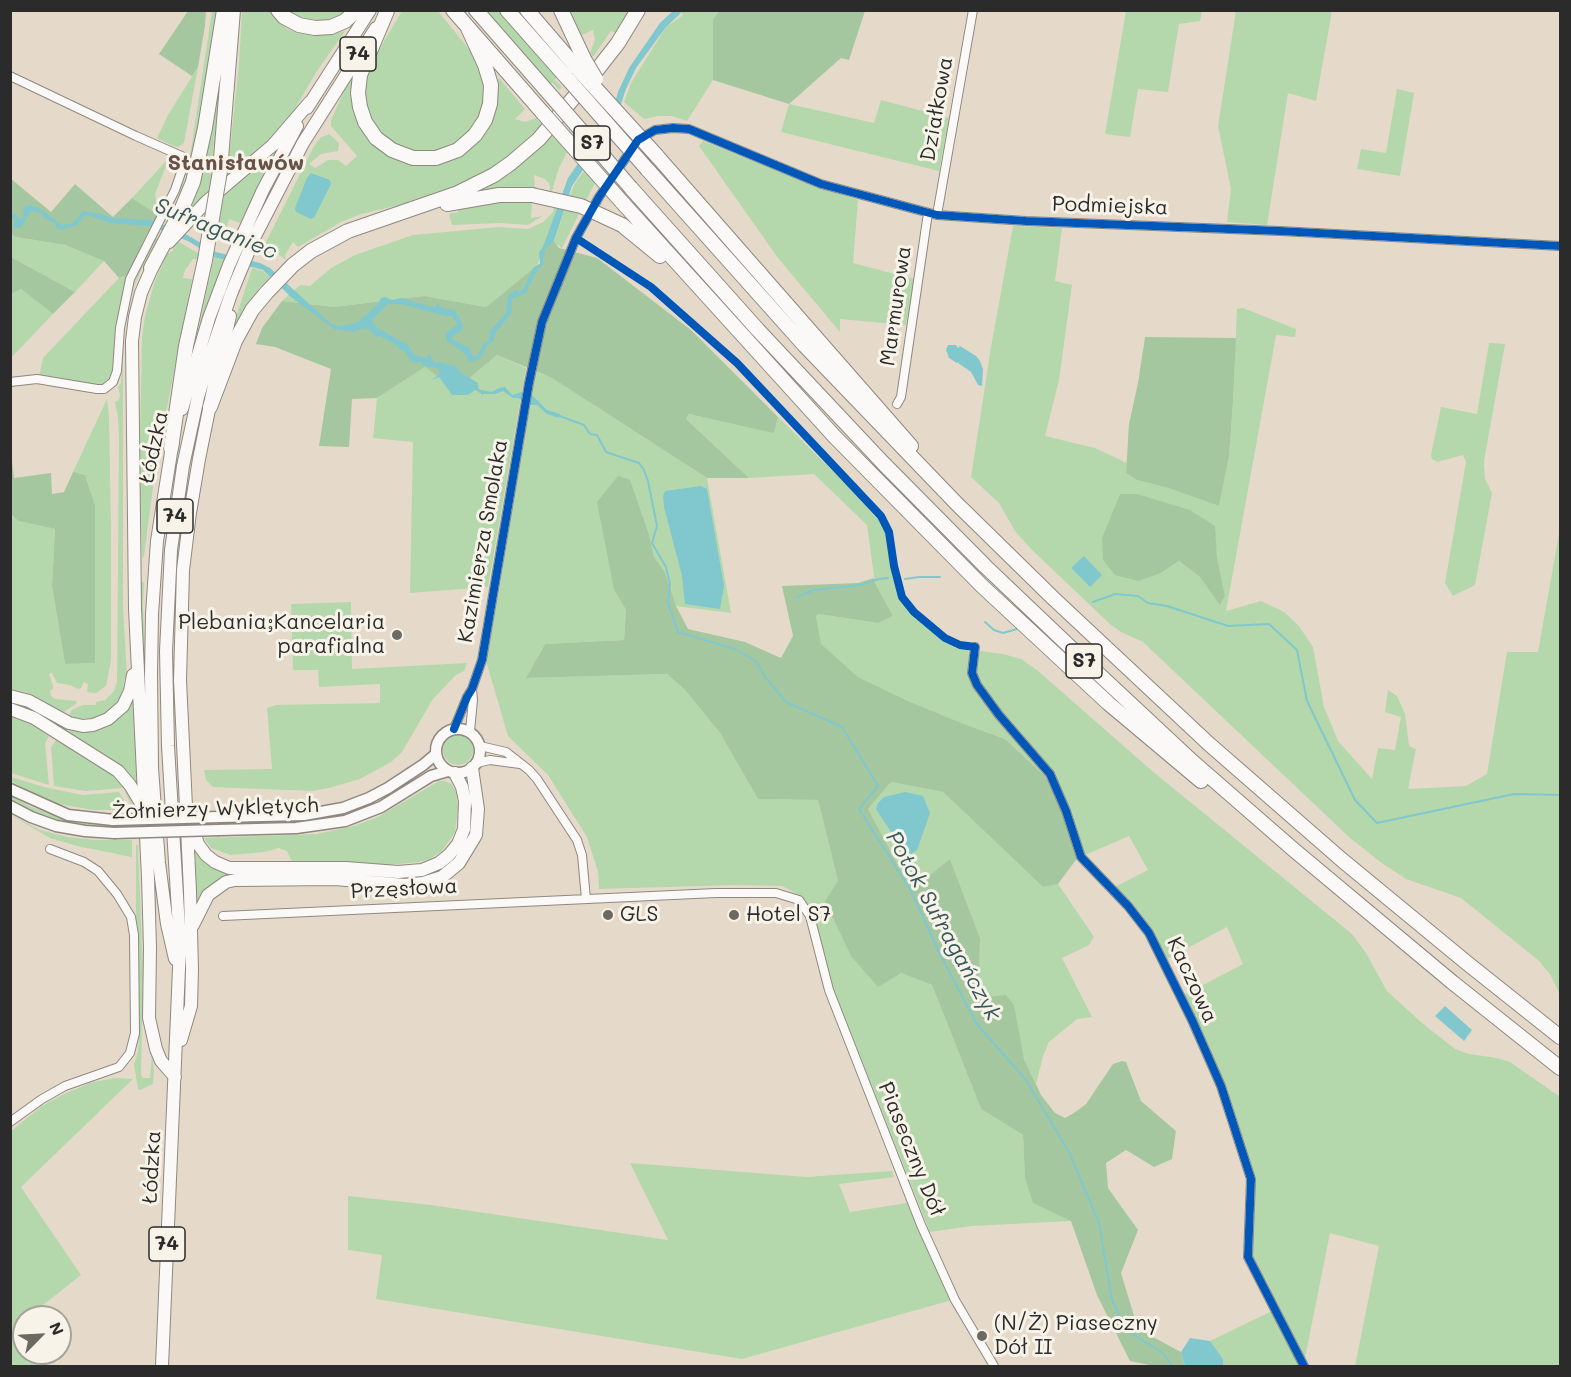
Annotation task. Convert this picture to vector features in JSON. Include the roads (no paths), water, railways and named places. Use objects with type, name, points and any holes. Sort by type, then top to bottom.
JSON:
[{"type":"highway","points":[[151,268],[161,240],[179,213],[193,182],[200,158],[224,10]]},
{"type":"highway","points":[[171,448],[186,346],[205,260],[220,171],[234,10]]},
{"type":"highway","points":[[278,10],[284,17],[299,25],[315,28],[331,27],[345,21],[357,10]]},
{"type":"highway","points":[[453,10],[700,291],[834,436],[1004,607],[1108,702],[1236,810],[1294,850]]},
{"type":"highway","name":"S7","points":[[476,10],[766,339],[970,551],[1134,708],[1294,850],[1452,982],[1560,1068]]},
{"type":"highway","name":"S7","points":[[507,10],[797,338],[957,504],[1144,684],[1268,796],[1406,914],[1560,1037]]},
{"type":"highway","points":[[527,10],[581,64],[615,108],[762,278],[899,430],[957,504]]},
{"type":"highway","points":[[561,10],[581,64]]},
{"type":"highway","points":[[210,407],[238,335],[252,310],[293,265],[311,251],[348,231],[476,185],[526,152],[597,70],[618,43],[638,10]]},
{"type":"highway","points":[[388,11],[363,68],[358,87],[359,101],[365,122],[376,138],[392,150],[413,158],[436,158],[458,150],[476,135],[485,120],[490,104],[491,85],[485,65],[467,26]]},
{"type":"highway","points":[[406,212],[491,196],[532,195],[580,206],[622,225],[700,291]]},
{"type":"main road","name":"Łódzka","points":[[177,969],[162,894],[152,753],[153,590],[158,531],[171,448],[194,366],[285,147],[310,102],[370,10]]},
{"type":"main road","name":"Łódzka","points":[[249,234],[303,143],[388,11]]},
{"type":"main road","points":[[179,213],[273,145],[310,102]]},
{"type":"main road","name":"Łódzka","points":[[162,1366],[180,938],[166,693],[166,641],[171,550],[183,466],[198,397],[235,267]]},
{"type":"main road","name":"74","points":[[191,929],[180,690],[182,597],[190,513],[235,267]]},
{"type":"main road","points":[[151,268],[141,293],[132,341],[136,653],[150,948],[149,1018],[161,1061],[175,1077]]},
{"type":"main road","points":[[10,709],[37,712],[76,725],[100,723],[117,713],[123,706],[132,683],[136,653]]},
{"type":"main road","points":[[10,696],[29,701],[37,712],[69,740],[118,771],[144,808]]},
{"type":"main road","points":[[305,873],[405,885],[423,884],[442,877],[459,863],[476,835],[478,809],[475,766]]},
{"type":"main road","points":[[175,1058],[191,1006],[191,929],[208,896],[218,887],[235,880],[346,868],[398,872],[422,870],[439,863],[458,844],[465,823],[464,795],[452,772]]},
{"type":"main road","points":[[186,808],[198,844],[215,862],[230,867],[278,874]]},
{"type":"street","name":"Działkowa","points":[[933,214],[973,10]]},
{"type":"street","points":[[10,76],[186,158],[176,190],[179,213]]},
{"type":"street","name":"Podmiejska","points":[[673,128],[689,129],[821,184],[933,214],[1026,221],[1280,231],[1560,246]]},
{"type":"street","name":"Kazimierza Smolaka","points":[[454,729],[482,660],[523,416],[542,322],[576,238],[599,197],[638,140],[655,130],[673,128]]},
{"type":"street","name":"Marmurowa","points":[[897,404],[901,397],[933,214]]},
{"type":"street","points":[[10,382],[37,379],[104,389],[113,382],[116,376],[120,328],[130,279],[161,240]]},
{"type":"street","name":"Kaczowa","points":[[975,647],[972,674],[977,685],[999,715],[1050,774],[1066,811],[1081,857],[1128,906],[1149,933],[1188,1012],[1221,1086],[1251,1179],[1248,1257],[1304,1366]]},
{"type":"street","name":"Kazimierza Smolaka","points":[[470,731],[472,689]]},
{"type":"street","points":[[475,766],[481,752],[475,735],[470,731],[454,729],[442,735],[436,747],[436,754],[438,761],[452,772],[461,773],[490,759],[522,765]]},
{"type":"street","points":[[480,746],[506,752],[537,779],[577,840],[582,855],[586,898]]},
{"type":"street","name":"Żołnierzy Wyklętych","points":[[10,789],[68,815],[113,820],[304,815],[343,808],[369,798],[388,788],[436,754]]},
{"type":"street","name":"Żołnierzy Wyklętych","points":[[10,806],[56,826],[85,831],[114,833],[305,828],[345,821],[381,807],[431,776],[452,772]]},
{"type":"street","points":[[10,1122],[36,1102],[59,1089],[78,1080],[119,1067],[128,1058],[135,1033],[135,949],[132,920],[117,894],[98,871],[84,862],[50,849]]},
{"type":"street","name":"Przęsłowa","points":[[223,916],[586,898],[776,893],[799,900],[810,916],[816,936]]},
{"type":"street","name":"Piaseczny Dół","points":[[816,936],[829,990],[921,1225],[955,1300],[994,1366]]},
{"type":"water","points":[[673,11],[681,13],[666,27],[636,68],[614,125],[572,186],[554,241],[545,249],[543,265],[537,271],[526,293],[512,299],[511,314],[495,333],[494,340],[487,346],[480,359],[470,362],[464,353],[446,340],[446,333],[457,325],[452,316],[401,304],[388,304],[372,320],[376,327],[408,345],[414,355],[426,358],[429,354],[435,363],[456,366],[460,372],[478,383],[478,388],[481,390],[491,392],[505,387],[512,395],[521,392],[533,396],[547,410],[560,414],[559,418],[547,414],[537,405],[513,398],[503,391],[496,394],[483,394],[482,397],[482,394],[475,390],[468,395],[452,395],[439,377],[431,380],[440,374],[438,368],[423,366],[421,361],[411,362],[405,352],[380,336],[374,337],[371,330],[365,328],[353,332],[334,329],[291,297],[263,270],[214,257],[188,241],[151,226],[110,223],[87,215],[77,225],[62,230],[56,228],[55,223],[40,213],[31,211],[21,228],[15,228],[13,225],[15,220],[10,213],[18,216],[20,220],[23,217],[24,207],[30,205],[39,208],[62,225],[73,223],[83,211],[112,218],[151,220],[184,233],[216,252],[260,263],[270,268],[331,324],[342,326],[358,322],[377,305],[381,298],[385,297],[392,300],[402,298],[436,307],[437,303],[442,308],[454,310],[463,326],[452,339],[468,347],[476,357],[484,343],[489,340],[490,331],[506,313],[508,296],[517,289],[518,292],[523,290],[533,268],[540,264],[539,252],[543,247],[568,178],[612,114],[618,92],[629,68],[660,23]]},
{"type":"water","points":[[311,173],[330,180],[331,184],[314,218],[311,219],[296,212],[295,208]]},
{"type":"water","points":[[948,345],[956,345],[958,348],[960,346],[976,356],[983,369],[982,386],[978,385],[971,372],[958,363],[960,361],[957,363],[949,358],[946,350]]},
{"type":"water","points":[[701,486],[707,489],[724,586],[720,609],[685,604],[682,576],[664,507],[665,491]]},
{"type":"water","points":[[1084,556],[1102,575],[1090,587],[1071,568]]},
{"type":"water","points":[[905,792],[923,796],[930,813],[917,850],[909,855],[905,853],[876,809],[884,797]]},
{"type":"water","points":[[1445,1006],[1472,1030],[1464,1041],[1435,1016]]},
{"type":"water","points":[[1190,1338],[1210,1341],[1223,1359],[1223,1366],[1185,1366],[1181,1352]]},
{"type":"waterway","name":"Potok Sufragańczyk","points":[[557,415],[584,425],[590,434],[597,435],[606,452],[639,463],[644,470],[657,526],[652,543],[666,567],[670,584],[668,603],[678,632],[735,649],[756,661],[766,678],[786,702],[842,727],[878,786],[859,809],[911,891],[937,948],[976,1023],[1026,1080],[1069,1152],[1099,1223],[1112,1300],[1126,1330],[1163,1353],[1172,1366]]},
{"type":"waterway","points":[[905,579],[940,577]]},
{"type":"waterway","points":[[797,597],[814,590],[860,585],[888,578]]},
{"type":"waterway","points":[[1093,602],[1115,594],[1138,596],[1148,603],[1167,606],[1228,626],[1269,624],[1297,650],[1307,701],[1355,800],[1377,823],[1514,794],[1560,795]]},
{"type":"waterway","points":[[985,622],[994,630],[1003,633],[1017,629]]},
{"type":"place","name":"Plebania;Kancelaria parafialna","points":[[397,635]]},
{"type":"place","name":"GLS","points":[[608,915]]},
{"type":"place","name":"Hotel S7","points":[[734,915]]},
{"type":"place","name":"(N/Ż) Piaseczny Dół II","points":[[982,1336]]},
{"type":"district","name":"Stanisławów","points":[[236,163]]},
{"type":"water label","name":"Sufraganiec","points":[[216,229]]}]
